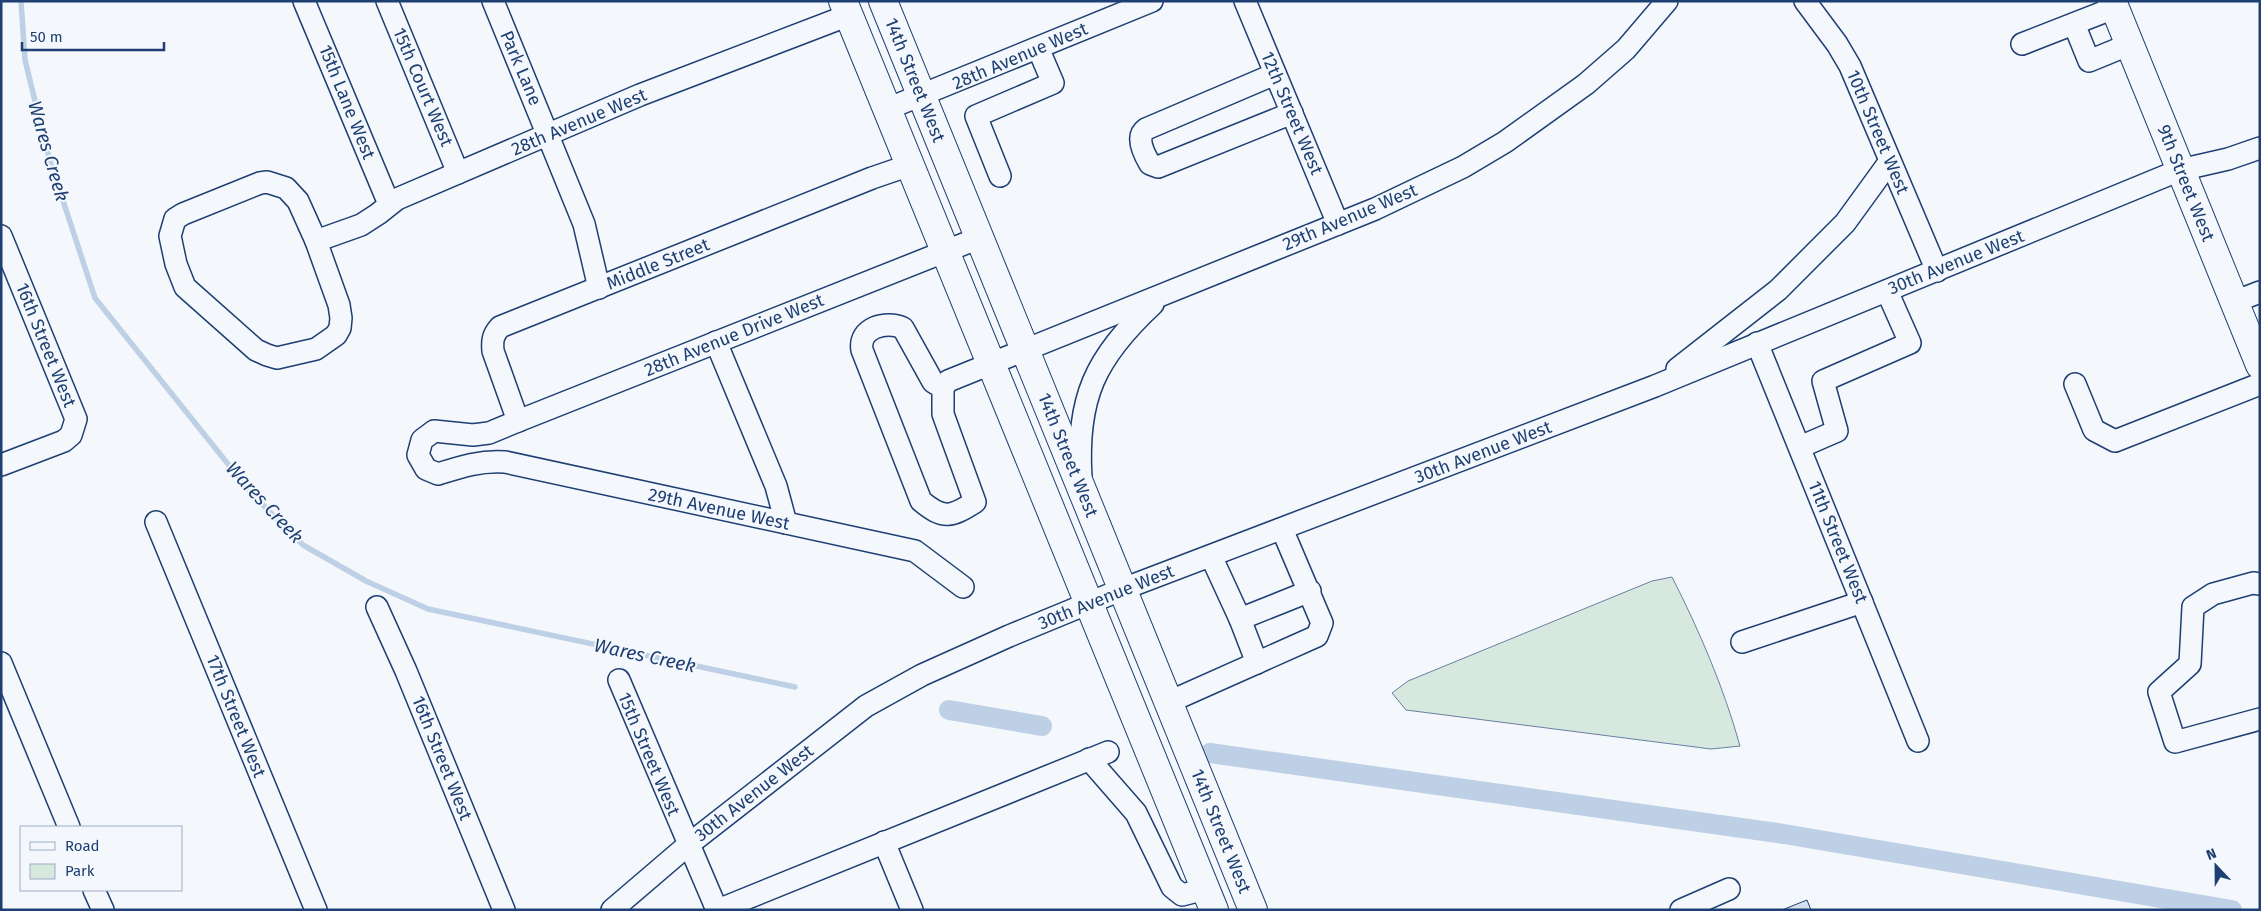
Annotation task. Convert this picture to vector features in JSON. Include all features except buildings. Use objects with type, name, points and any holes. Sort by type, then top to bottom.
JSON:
[{"type":"main road","name":"14th Street West","points":[[883,1],[1253,910]]},
{"type":"main road","name":"9th Street West","points":[[2113,5],[2260,365]]},
{"type":"main road","name":"14th Street West","points":[[846,8],[1209,899]]},
{"type":"street","name":"15th Lane West","points":[[304,1],[389,204]]},
{"type":"street","name":"15th Court West","points":[[387,1],[458,173]]},
{"type":"street","name":"Park Lane","points":[[493,1],[584,224],[600,288]]},
{"type":"street","name":"28th Avenue West","points":[[887,109],[922,97],[1152,1]]},
{"type":"street","name":"12th Street West","points":[[1245,1],[1338,224]]},
{"type":"street","name":"29th Avenue West","points":[[944,388],[948,381],[991,363],[1338,224],[1420,189],[1505,142],[1586,84],[1620,55],[1667,1]]},
{"type":"street","name":"10th Street West","points":[[1805,1],[1837,44],[1850,66],[1937,270]]},
{"type":"street","points":[[2022,44],[2074,24],[2113,5]]},
{"type":"street","name":"28th Avenue West","points":[[316,241],[361,225],[389,204],[458,173],[846,8]]},
{"type":"street","points":[[2074,24],[2090,61],[2128,45]]},
{"type":"street","points":[[1000,176],[976,116],[1054,83],[1038,48]]},
{"type":"street","points":[[1275,74],[1146,129],[1139,137],[1146,157],[1150,164],[1158,166],[1292,113]]},
{"type":"street","name":"30th Avenue West","points":[[612,910],[688,845],[866,706],[931,671],[1009,636],[1123,589],[1655,386],[2180,170],[2228,159],[2260,148]]},
{"type":"street","name":"30th Avenue West","points":[[1655,386],[1778,290],[1845,222],[1890,161]]},
{"type":"street","name":"Middle Street","points":[[518,421],[493,350],[492,341],[494,334],[500,327],[872,178],[910,165]]},
{"type":"street","points":[[267,182],[280,185],[292,193],[298,201],[316,241],[339,305],[340,328],[336,335],[316,349],[277,358],[256,350],[185,287],[176,264],[170,236],[175,220],[183,214],[267,182]]},
{"type":"street","name":"16th Street West","points":[[1,236],[76,419],[71,435],[64,441],[1,465]]},
{"type":"street","name":"28th Avenue Drive West","points":[[489,433],[979,238]]},
{"type":"street","points":[[1800,446],[1837,431],[1823,381],[1910,343],[1887,291]]},
{"type":"street","points":[[2234,302],[2260,292]]},
{"type":"street","points":[[1082,490],[1081,430],[1085,404],[1094,378],[1106,356],[1126,329],[1163,294]]},
{"type":"street","points":[[886,324],[895,324],[902,328],[933,382],[944,388],[943,414],[975,502],[958,513],[944,516],[934,511],[922,501],[862,350],[860,342],[863,336],[872,329],[886,324]]},
{"type":"street","points":[[716,342],[776,486],[786,523]]},
{"type":"street","name":"11th Street West","points":[[1757,344],[1800,446],[1918,741]]},
{"type":"street","points":[[2075,384],[2094,430],[2115,440],[2260,384]]},
{"type":"street","points":[[434,431],[474,435],[489,433],[492,461],[470,464],[438,474],[426,469],[418,455],[422,440],[434,431]]},
{"type":"street","name":"29th Avenue West","points":[[492,461],[915,551],[963,586]]},
{"type":"street","name":"17th Street West","points":[[156,522],[316,910]]},
{"type":"street","points":[[1169,702],[1317,636],[1322,623],[1282,529]]},
{"type":"street","points":[[1211,556],[1240,619],[1257,663]]},
{"type":"street","points":[[2260,584],[2253,583],[2213,594],[2193,607],[2190,664],[2159,692],[2175,742],[2260,719]]},
{"type":"street","points":[[1240,619],[1310,591]]},
{"type":"street","points":[[1742,642],[1862,602]]},
{"type":"street","name":"16th Street West","points":[[377,607],[406,671],[504,910]]},
{"type":"street","points":[[1,663],[69,826]]},
{"type":"street","name":"15th Street West","points":[[619,680],[717,910]]},
{"type":"street","points":[[717,910],[1099,756],[1137,815],[1172,887],[1182,895],[1209,899]]},
{"type":"street","points":[[1137,815],[1153,818],[1173,810]]},
{"type":"street","points":[[884,842],[912,910]]},
{"type":"street","points":[[1681,910],[1729,889]]},
{"type":"street","points":[[94,891],[103,910]]},
{"type":"green space","points":[[1672,577],[1710,660],[1740,746],[1711,749],[1406,710],[1392,693],[1408,681],[1652,581]]},
{"type":"waterway","name":"Wares Creek","points":[[21,1],[25,60],[49,158],[95,298],[252,494],[303,545],[366,581],[428,609],[795,687]]},
{"type":"waterway","points":[[949,710],[1042,726]]},
{"type":"waterway","points":[[1210,753],[1784,834],[2232,910]]}]
